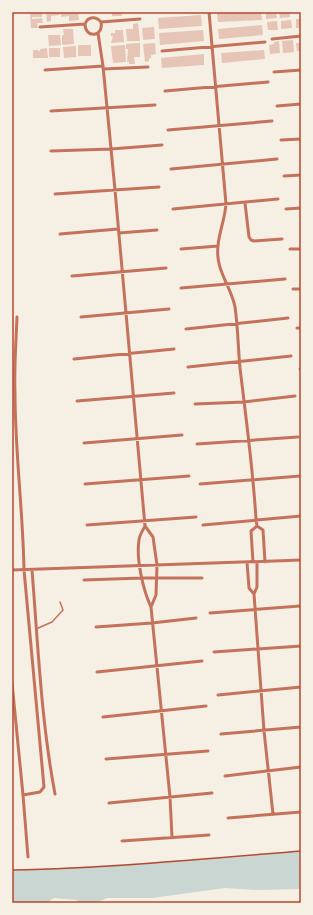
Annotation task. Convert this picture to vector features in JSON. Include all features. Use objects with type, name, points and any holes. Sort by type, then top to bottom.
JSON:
[{"type":"street","points":[[209,12],[226,204],[225,216],[218,246],[221,273],[233,298],[237,323],[256,519],[257,526],[263,530],[265,562]]},
{"type":"street","points":[[89,14],[90,18]]},
{"type":"street","points":[[98,33],[93,34],[85,30],[86,21],[90,18],[96,18],[101,22],[140,19]]},
{"type":"street","points":[[101,22],[101,28],[98,33],[103,68],[115,190],[145,521],[145,526],[139,539],[140,566],[146,594],[151,607],[170,798],[172,837]]},
{"type":"street","points":[[40,27],[85,24]]},
{"type":"street","points":[[272,38],[301,36]]},
{"type":"street","points":[[162,51],[264,42]]},
{"type":"street","points":[[45,70],[148,67]]},
{"type":"street","points":[[274,72],[301,70]]},
{"type":"street","points":[[165,91],[268,82]]},
{"type":"street","points":[[277,106],[301,104]]},
{"type":"street","points":[[51,111],[155,105]]},
{"type":"street","points":[[168,130],[272,121]]},
{"type":"street","points":[[281,140],[301,139]]},
{"type":"street","points":[[51,151],[111,149],[162,145]]},
{"type":"street","points":[[171,169],[277,159]]},
{"type":"street","points":[[284,176],[301,174]]},
{"type":"street","points":[[55,194],[160,187]]},
{"type":"street","points":[[173,209],[278,199]]},
{"type":"street","points":[[245,203],[249,237],[251,240],[282,239]]},
{"type":"street","points":[[286,210],[301,208]]},
{"type":"street","points":[[60,234],[157,230]]},
{"type":"street","points":[[181,249],[218,246]]},
{"type":"street","points":[[290,249],[301,249]]},
{"type":"street","points":[[72,276],[166,268]]},
{"type":"street","points":[[181,288],[225,283],[285,280]]},
{"type":"street","points":[[293,289],[301,289]]},
{"type":"street","points":[[81,317],[169,309]]},
{"type":"street","points":[[17,317],[14,392],[23,528],[24,570],[44,787],[40,792],[23,795]]},
{"type":"street","points":[[186,328],[288,318]]},
{"type":"street","points":[[74,359],[174,350]]},
{"type":"street","points":[[188,367],[291,356]]},
{"type":"street","points":[[77,401],[174,393]]},
{"type":"street","points":[[195,404],[244,402],[295,396]]},
{"type":"street","points":[[84,443],[137,438],[182,436]]},
{"type":"street","points":[[197,444],[298,437]]},
{"type":"street","points":[[84,484],[189,476]]},
{"type":"street","points":[[200,484],[300,476]]},
{"type":"street","points":[[203,525],[301,516]]},
{"type":"street","points":[[86,525],[196,517]]},
{"type":"street","points":[[145,526],[153,537],[157,565],[156,595],[151,607]]},
{"type":"street","points":[[253,562],[251,531],[257,526]]},
{"type":"street","points":[[12,570],[301,560]]},
{"type":"street","points":[[247,562],[249,588],[254,594],[256,610],[264,731],[273,814]]},
{"type":"street","points":[[254,594],[258,588],[257,562]]},
{"type":"street","points":[[32,570],[49,763],[55,794]]},
{"type":"street","points":[[84,580],[202,578]]},
{"type":"street","points":[[210,613],[300,606]]},
{"type":"street","points":[[96,627],[196,618]]},
{"type":"street","points":[[214,652],[301,646]]},
{"type":"street","points":[[98,672],[157,667],[202,661]]},
{"type":"street","points":[[12,683],[28,857]]},
{"type":"street","points":[[218,695],[301,687]]},
{"type":"street","points":[[103,717],[206,706]]},
{"type":"street","points":[[222,734],[301,727]]},
{"type":"street","points":[[106,759],[208,750]]},
{"type":"street","points":[[226,776],[301,767]]},
{"type":"street","points":[[109,803],[212,793]]},
{"type":"street","points":[[228,818],[301,812]]},
{"type":"street","points":[[122,841],[210,834]]},
{"type":"lane","points":[[36,629],[52,622],[63,610],[60,602]]},
{"type":"path","points":[[12,870],[109,866],[301,851]]},
{"type":"shaded area","points":[[301,851],[301,889],[257,890],[225,888],[152,898],[107,898],[96,903],[80,903],[76,900],[54,898],[47,903],[12,903],[12,871],[240,857]]},
{"type":"building","points":[[30,12],[42,12],[42,17],[32,17],[32,19],[42,18],[43,23],[37,23],[38,28],[31,28]]},
{"type":"building","points":[[46,12],[60,12],[60,15],[51,16],[51,21],[47,22]]},
{"type":"building","points":[[61,12],[78,12],[79,20],[69,21],[69,16],[61,17]]},
{"type":"building","points":[[112,12],[122,12],[122,16],[112,16]]},
{"type":"building","points":[[261,12],[262,20],[218,22],[217,13]]},
{"type":"building","points":[[266,12],[276,12],[277,18],[266,19]]},
{"type":"building","points":[[279,12],[290,12],[290,17],[280,18]]},
{"type":"building","points":[[201,15],[202,26],[159,29],[158,18]]},
{"type":"building","points":[[296,19],[301,19],[301,28],[296,28]]},
{"type":"building","points":[[291,20],[292,28],[281,29],[281,21]]},
{"type":"building","points":[[277,21],[278,30],[268,30],[267,22]]},
{"type":"building","points":[[138,23],[140,41],[127,41],[126,29],[133,29],[133,24]]},
{"type":"building","points":[[262,25],[263,35],[219,39],[218,29]]},
{"type":"building","points":[[154,27],[155,39],[143,40],[142,28]]},
{"type":"building","points":[[63,29],[73,29],[74,44],[62,45],[62,35],[64,35]]},
{"type":"building","points":[[115,30],[123,30],[124,42],[111,43],[113,36],[111,36],[111,33],[115,33]]},
{"type":"building","points":[[203,30],[204,41],[160,45],[159,33]]},
{"type":"building","points":[[48,35],[60,35],[61,45],[49,46]]},
{"type":"building","points":[[293,40],[294,52],[283,53],[282,41]]},
{"type":"building","points":[[279,41],[280,53],[270,54],[269,45]]},
{"type":"building","points":[[140,43],[140,57],[134,57],[135,64],[129,64],[129,62],[127,62],[128,49],[126,49],[126,44]]},
{"type":"building","points":[[155,43],[156,54],[151,55],[149,61],[145,62],[143,44]]},
{"type":"building","points":[[296,43],[301,43],[301,51],[297,51]]},
{"type":"building","points":[[78,45],[91,45],[91,56],[78,56]]},
{"type":"building","points":[[125,45],[126,62],[113,63],[111,46]]},
{"type":"building","points":[[76,46],[76,57],[64,58],[63,47]]},
{"type":"building","points":[[47,48],[48,58],[33,58],[33,50],[40,51],[40,49]]},
{"type":"building","points":[[49,48],[60,48],[60,57],[49,57]]},
{"type":"building","points":[[264,50],[265,59],[222,63],[221,53]]},
{"type":"building","points":[[204,54],[204,65],[162,68],[161,58]]}]
